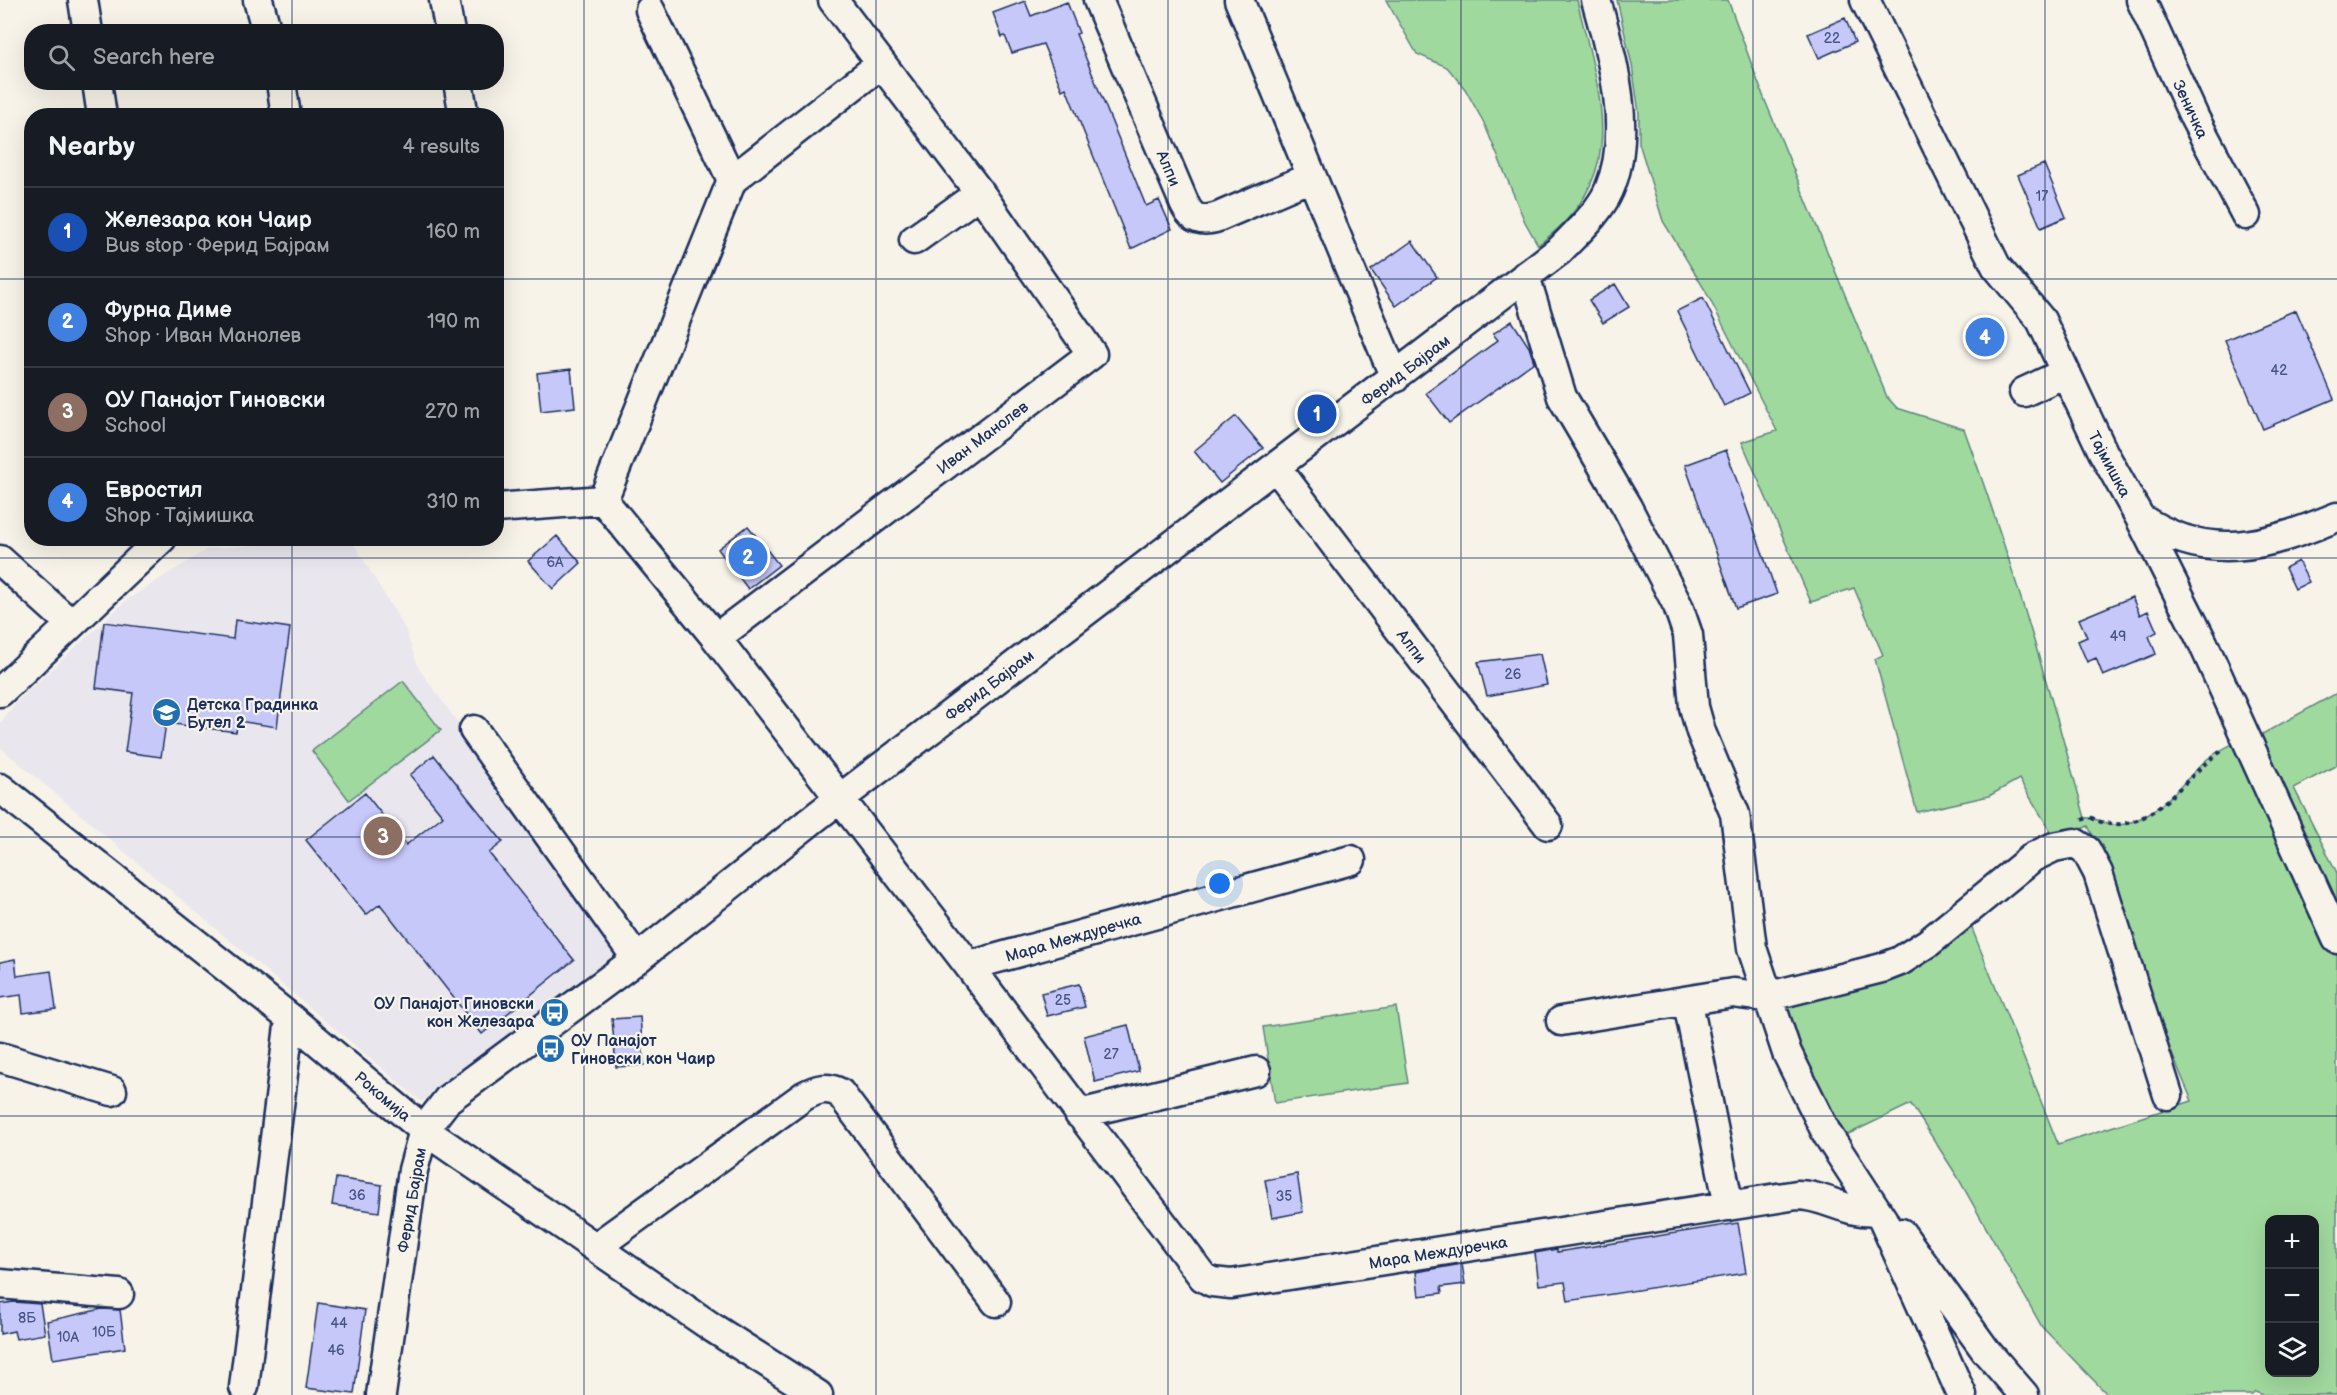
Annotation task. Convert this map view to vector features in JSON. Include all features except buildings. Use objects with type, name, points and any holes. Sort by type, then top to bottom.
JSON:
[{"type":"street","points":[[83,0],[87,24]]},
{"type":"street","points":[[258,0],[265,24]]},
{"type":"street","points":[[444,0],[448,24]]},
{"type":"street","name":"Иван Манолев","points":[[716,638],[1092,354],[980,193],[833,0]]},
{"type":"street","name":"Алпи","points":[[1098,0],[1185,205],[1194,217],[1204,220],[1218,217],[1311,177]]},
{"type":"street","points":[[1239,0],[1395,378]]},
{"type":"street","name":"Ферид Бајрам","points":[[381,1395],[413,1170],[424,1130],[448,1099],[637,958],[839,799],[1395,378],[1560,250],[1585,224],[1608,191],[1616,168],[1618,120],[1615,83],[1596,0]]},
{"type":"street","name":"Тајмишка","points":[[1865,0],[1996,266],[2041,320],[2103,452],[2140,518],[2203,643],[2337,939]]},
{"type":"street","name":"Зеничка","points":[[2141,0],[2199,128],[2246,215]]},
{"type":"street","points":[[650,10],[732,180]]},
{"type":"street","points":[[603,500],[732,180],[881,64]]},
{"type":"street","points":[[98,90],[101,108]]},
{"type":"street","points":[[281,90],[285,108]]},
{"type":"street","points":[[459,90],[463,108]]},
{"type":"street","points":[[914,240],[980,193]]},
{"type":"street","points":[[1525,276],[1562,397],[1632,517],[1678,606],[1688,636],[1694,708],[1701,732],[1735,814],[1752,948],[1766,997],[1787,1053],[1827,1134],[1880,1215],[1962,1395]]},
{"type":"street","points":[[2024,392],[2064,373]]},
{"type":"street","name":"Алпи","points":[[1276,467],[1548,825]]},
{"type":"street","points":[[504,507],[603,500]]},
{"type":"street","points":[[603,500],[716,638],[839,799]]},
{"type":"street","points":[[2140,518],[2163,534],[2196,543],[2228,547],[2265,543],[2337,517]]},
{"type":"street","points":[[0,692],[154,546]]},
{"type":"street","points":[[0,560],[71,624]]},
{"type":"street","points":[[474,730],[637,958]]},
{"type":"street","name":"Рокомија","points":[[0,788],[290,1018],[424,1130],[713,1328],[818,1395]]},
{"type":"street","name":"Мара Междуречка","points":[[839,799],[969,966],[1196,1271],[1212,1282],[1221,1284],[1810,1195],[1853,1210],[1880,1215]]},
{"type":"street","points":[[1561,1021],[1688,1003],[1733,993],[1766,997],[1799,991],[1900,961],[1928,943],[2033,857],[2054,847],[2075,843],[2086,850],[2098,873],[2168,1095]]},
{"type":"street","name":"Мара Междуречка","points":[[969,966],[1352,860]]},
{"type":"street","points":[[1688,1003],[1729,1206]]},
{"type":"street","points":[[244,1387],[290,1018]]},
{"type":"street","points":[[0,1057],[112,1091]]},
{"type":"street","points":[[1079,1114],[1256,1071]]},
{"type":"street","points":[[596,1247],[804,1096],[824,1088],[833,1089],[840,1093],[996,1302]]},
{"type":"street","points":[[1880,1215],[1905,1238],[1986,1351],[2024,1395]]},
{"type":"street","points":[[0,1284],[119,1294]]},
{"type":"path","points":[[2076,822],[2090,817],[2110,825],[2134,820],[2181,789],[2207,759],[2247,740]]},
{"type":"shaded area","points":[[243,546],[355,546],[405,629],[419,669],[624,953],[422,1102],[0,747],[0,724],[16,702],[128,599],[208,549]]},
{"type":"green space","points":[[1386,0],[1577,0],[1600,102],[1602,133],[1598,162],[1587,191],[1568,219],[1538,245],[1525,222],[1484,123],[1465,89],[1447,67],[1417,54]]},
{"type":"green space","points":[[1617,0],[1728,0],[1764,98],[1887,397],[1897,408],[1964,429],[2029,622],[2085,818],[2119,825],[2138,820],[2159,806],[2214,754],[2246,737],[2248,742],[2337,693],[2337,765],[2294,788],[2337,873],[2337,1395],[2264,1395],[2255,1392],[2252,1395],[2108,1395],[2042,1327],[1957,1176],[1911,1104],[1832,1142],[1766,997],[1849,977],[1965,911],[2058,1144],[2192,1101],[2159,1023],[2099,848],[2088,826],[2056,840],[2019,779],[1989,796],[1917,812],[1875,659],[1883,655],[1854,588],[1811,602],[1742,442],[1777,431],[1705,290],[1663,221],[1639,143],[1639,113],[1632,65]]},
{"type":"green space","points":[[403,681],[441,730],[349,800],[312,751]]},
{"type":"green space","points":[[1396,1007],[1408,1083],[1275,1103],[1263,1027]]},
{"type":"place","name":"Евростил","points":[[1985,337]]},
{"type":"place","name":"Железара кон Чаир","points":[[1317,414]]},
{"type":"place","name":"Фурна Диме","points":[[748,557]]},
{"type":"place","name":"Детска Градинка Бутел 2","points":[[166,713]]},
{"type":"place","name":"ОУ Панајот Гиновски","points":[[383,836]]},
{"type":"place","name":"ОУ Панајот Гиновски кон Железара","points":[[555,1012]]},
{"type":"place","name":"ОУ Панајот Гиновски кон Чаир","points":[[550,1049]]}]
